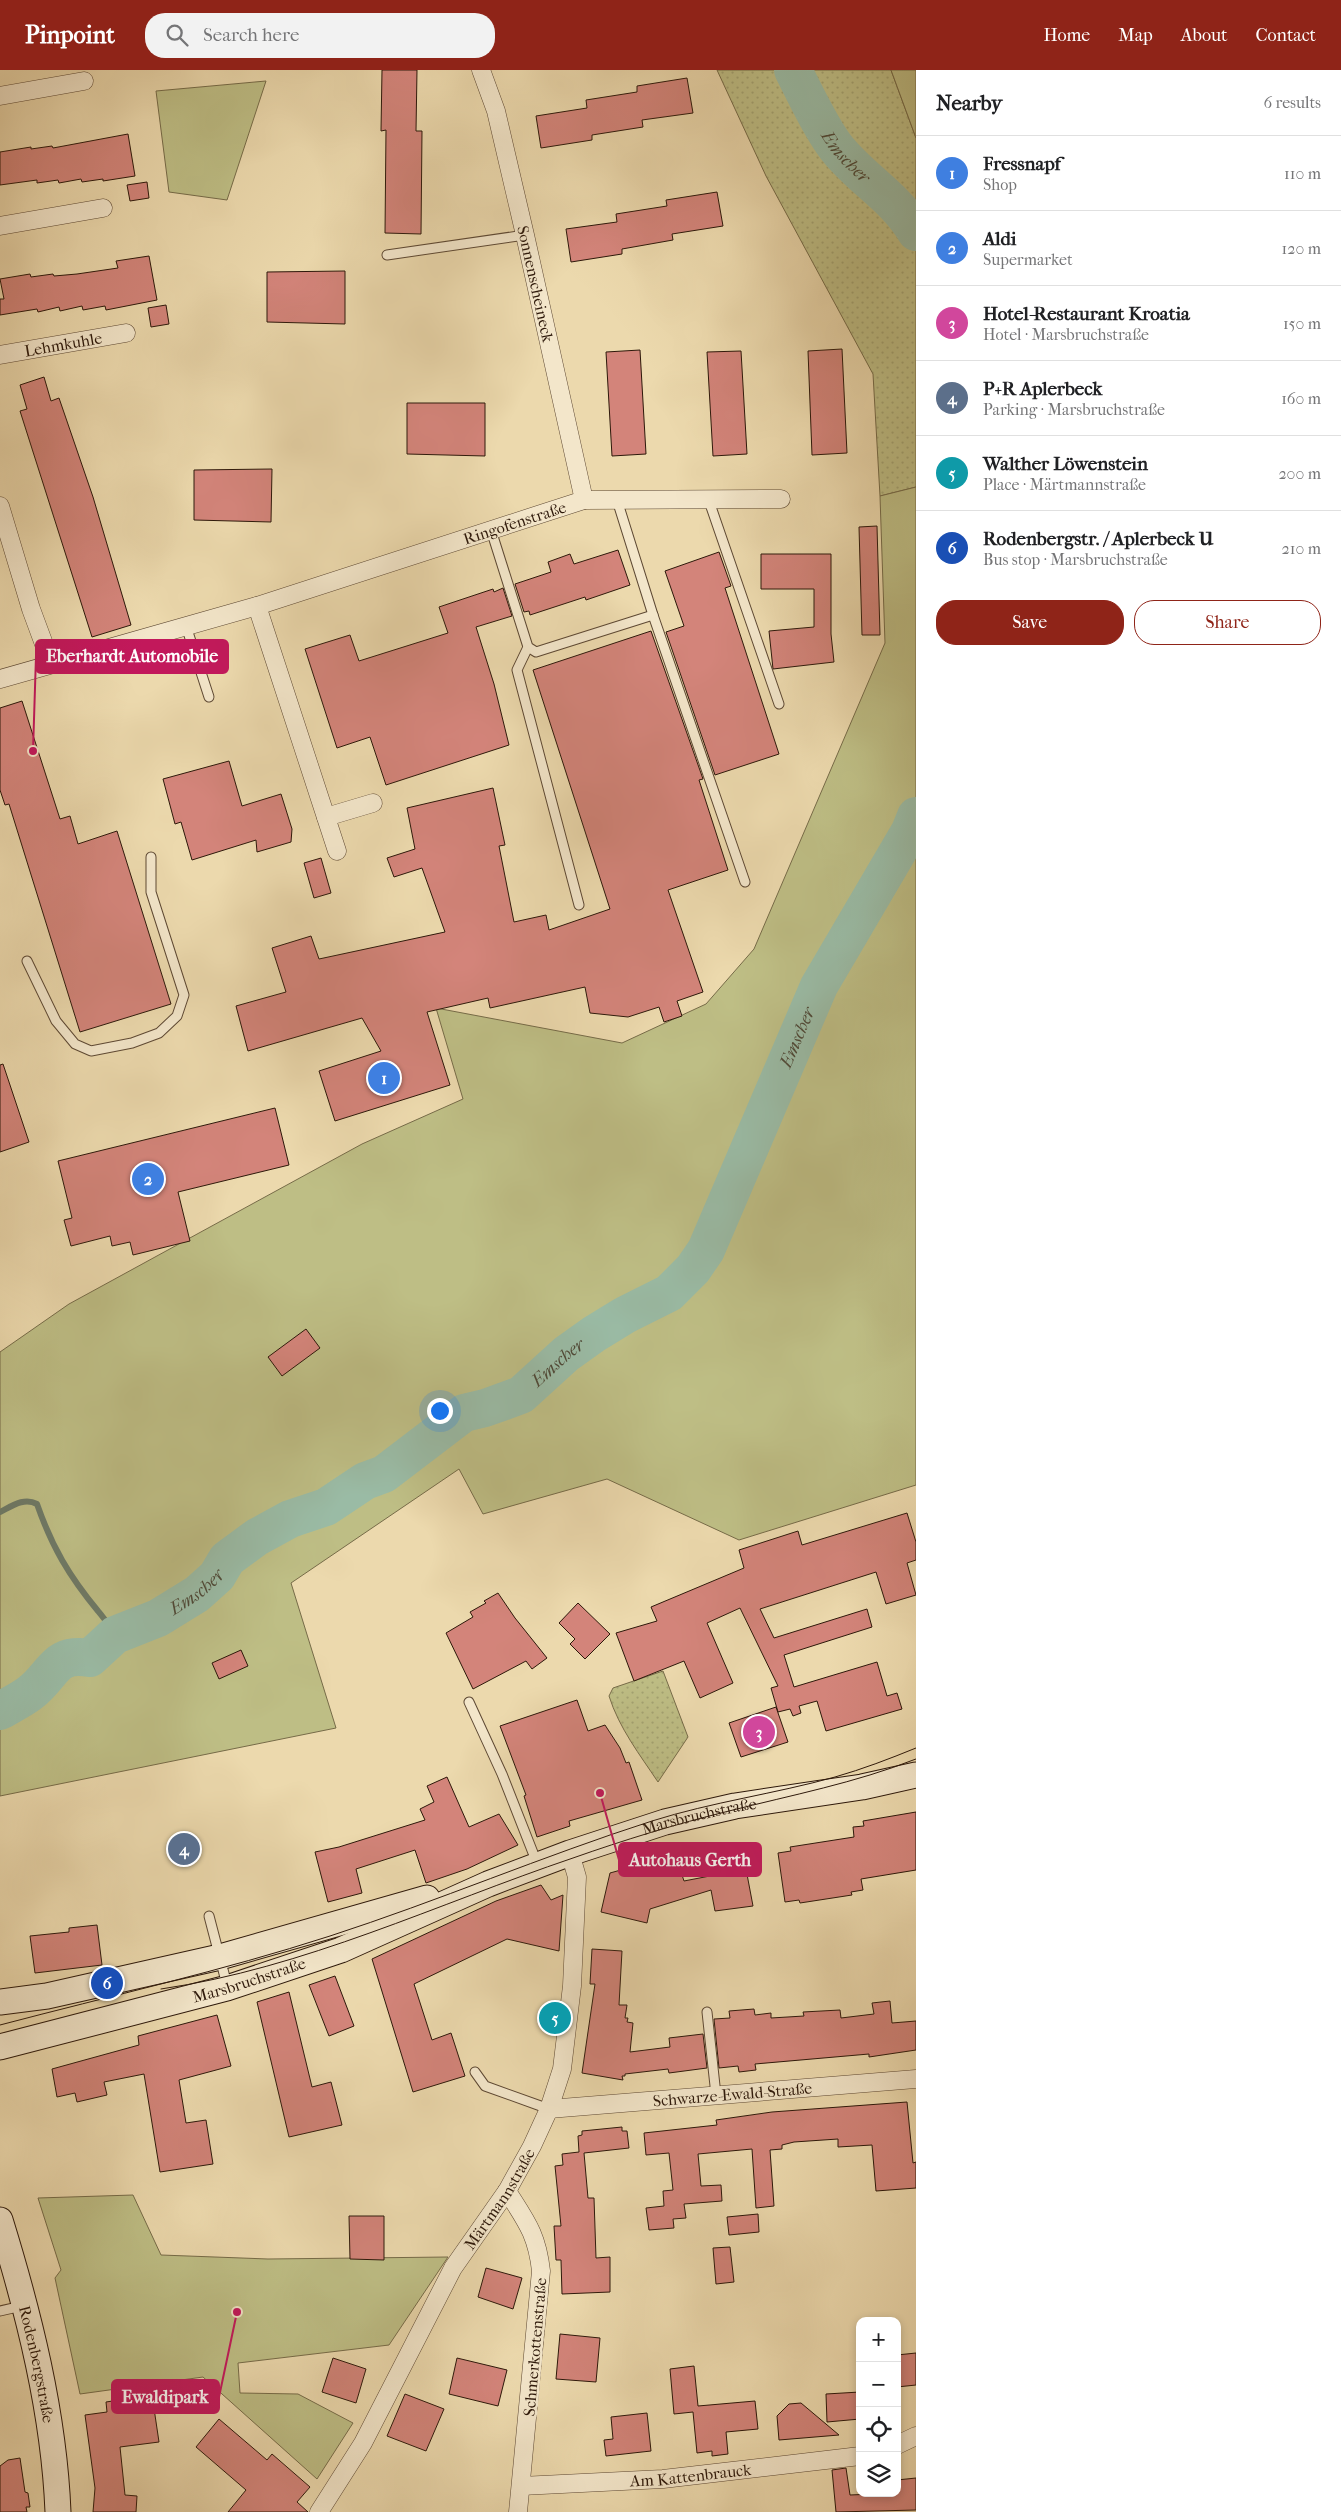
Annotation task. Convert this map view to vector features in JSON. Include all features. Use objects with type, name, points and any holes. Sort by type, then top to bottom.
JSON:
[{"type":"street","name":"Sonnenscheineck","points":[[481,70],[496,111],[569,426],[584,500]]},
{"type":"street","points":[[0,96],[84,81]]},
{"type":"street","points":[[0,226],[103,208]]},
{"type":"street","name":"Lehmkuhle","points":[[0,355],[126,333]]},
{"type":"street","name":"Ringofenstraße","points":[[0,679],[257,606],[584,500],[709,501],[781,499]]},
{"type":"street","points":[[0,506],[31,609],[51,663]]},
{"type":"street","points":[[257,606],[337,851]]},
{"type":"street","points":[[326,817],[373,803]]},
{"type":"street","name":"Marsbruchstraße","points":[[0,2047],[228,1988],[341,1950],[488,1884],[570,1853],[665,1822],[712,1811],[862,1787],[916,1775]]},
{"type":"street","name":"Märtmannstraße","points":[[319,2512],[363,2443],[453,2268],[507,2191],[550,2109],[562,2068],[572,1986],[577,1877],[570,1853]]},
{"type":"street","name":"Marsbruchstraße","points":[[0,2002],[47,1996],[220,1957],[400,1905],[488,1884]]},
{"type":"street","name":"Schwarze-Ewald-Straße","points":[[550,2109],[916,2079]]},
{"type":"street","name":"Schmerkottenstraße","points":[[507,2191],[532,2230],[539,2250],[541,2271],[518,2512]]},
{"type":"street","name":"Rodenbergstraße","points":[[0,2220],[25,2306],[42,2382],[57,2486],[58,2512]]},
{"type":"street","points":[[901,2443],[916,2436]]},
{"type":"street","name":"Am Kattenbrauck","points":[[521,2486],[663,2479],[856,2456]]},
{"type":"lane","points":[[387,255],[525,235]]},
{"type":"lane","points":[[617,500],[653,615],[746,882]]},
{"type":"lane","points":[[709,501],[779,704]]},
{"type":"lane","points":[[491,530],[528,647],[536,652],[653,615]]},
{"type":"lane","points":[[186,626],[209,697]]},
{"type":"lane","points":[[528,647],[517,670],[579,905]]},
{"type":"lane","points":[[27,961],[56,1021],[75,1044],[91,1051],[132,1043],[159,1033],[177,1016],[184,995],[151,892],[151,857]]},
{"type":"lane","points":[[469,1702],[502,1774],[538,1865]]},
{"type":"lane","points":[[208,1916],[228,1988]]},
{"type":"lane","points":[[707,2012],[716,2095]]},
{"type":"lane","points":[[475,2072],[485,2086],[550,2109]]},
{"type":"lane","points":[[0,2311],[25,2306]]},
{"type":"green space","points":[[717,70],[891,70],[916,138],[916,487],[880,496],[873,374],[766,176]]},
{"type":"green space","points":[[891,70],[916,70],[916,138]]},
{"type":"green space","points":[[266,81],[227,200],[169,192],[156,91]]},
{"type":"green space","points":[[916,487],[916,1485],[739,1540],[607,1479],[483,1514],[459,1469],[291,1583],[336,1728],[0,1796],[0,1352],[69,1304],[362,1144],[463,1099],[436,1008],[622,1043],[706,1004],[754,949],[885,643],[880,496]]},
{"type":"green space","points":[[663,1671],[688,1737],[658,1782],[624,1730],[609,1696],[613,1688]]},
{"type":"green space","points":[[133,2195],[161,2255],[268,2259],[448,2257],[389,2345],[238,2363],[240,2393],[298,2394],[353,2423],[317,2479],[203,2377],[80,2394],[55,2278],[61,2270],[38,2198]]},
{"type":"building","points":[[382,70],[417,70],[416,131],[422,131],[421,234],[385,233],[386,130],[381,131]]},
{"type":"building","points":[[687,78],[693,113],[642,120],[643,127],[592,135],[592,140],[541,148],[536,116],[587,108],[586,100],[637,92],[637,86]]},
{"type":"building","points":[[128,134],[135,176],[103,181],[103,179],[82,182],[81,179],[59,183],[58,180],[37,183],[37,180],[0,185],[0,152],[31,147],[31,149],[52,146],[53,148]]},
{"type":"building","points":[[147,182],[149,198],[130,201],[127,185]]},
{"type":"building","points":[[717,192],[723,226],[672,234],[673,240],[622,249],[622,254],[571,262],[566,229],[617,222],[616,214],[667,206],[666,200]]},
{"type":"building","points":[[149,256],[157,300],[106,310],[105,306],[83,310],[82,306],[60,311],[59,307],[38,312],[37,309],[0,315],[0,299],[4,299],[0,279],[30,274],[31,277],[53,274],[54,276],[118,268],[116,261]]},
{"type":"building","points":[[345,271],[345,324],[267,322],[267,272]]},
{"type":"building","points":[[166,305],[169,324],[151,327],[148,308]]},
{"type":"building","points":[[842,349],[847,453],[812,455],[808,351]]},
{"type":"building","points":[[640,350],[646,454],[612,456],[606,352]]},
{"type":"building","points":[[741,351],[747,454],[713,456],[707,352]]},
{"type":"building","points":[[44,377],[51,401],[59,398],[93,497],[131,625],[92,637],[20,411],[27,409],[20,385]]},
{"type":"building","points":[[407,403],[485,403],[485,456],[407,454]]},
{"type":"building","points":[[272,469],[271,522],[194,520],[194,470]]},
{"type":"building","points":[[877,526],[880,635],[862,635],[859,527]]},
{"type":"building","points":[[618,550],[630,585],[586,600],[585,597],[530,615],[529,611],[524,612],[515,584],[551,572],[548,562],[570,554],[574,564]]},
{"type":"building","points":[[719,552],[731,586],[725,588],[779,754],[715,775],[666,632],[684,626],[665,571]]},
{"type":"building","points":[[761,554],[831,554],[831,634],[834,662],[773,669],[769,631],[814,627],[814,589],[761,589]]},
{"type":"building","points":[[503,588],[512,616],[476,627],[494,684],[509,745],[386,785],[370,737],[337,748],[305,649],[350,635],[359,661],[448,633],[439,607],[493,589],[494,592]]},
{"type":"building","points":[[651,631],[703,779],[699,780],[728,870],[668,890],[703,992],[677,1001],[682,1016],[664,1022],[659,1007],[628,1017],[590,1013],[585,987],[490,1008],[488,998],[427,1012],[450,1085],[335,1121],[319,1071],[381,1051],[362,1018],[248,1051],[236,1006],[286,992],[272,948],[311,936],[319,959],[445,932],[422,868],[394,877],[387,858],[415,849],[407,808],[493,788],[505,845],[499,846],[514,922],[546,915],[549,930],[610,909],[533,670]]},
{"type":"building","points":[[22,701],[60,819],[70,816],[78,844],[117,831],[171,1004],[80,1032],[9,804],[5,805],[0,790],[0,708]]},
{"type":"building","points":[[229,761],[242,806],[281,794],[292,829],[291,842],[257,852],[256,840],[192,860],[181,822],[175,824],[163,779]]},
{"type":"building","points":[[321,858],[331,893],[314,898],[304,863]]},
{"type":"building","points":[[3,1064],[29,1142],[0,1152],[0,1065]]},
{"type":"building","points":[[275,1108],[289,1165],[178,1192],[190,1241],[133,1255],[130,1242],[112,1246],[110,1236],[71,1246],[64,1220],[72,1218],[58,1161]]},
{"type":"building","points":[[306,1329],[320,1348],[282,1376],[268,1357]]},
{"type":"building","points":[[907,1513],[916,1542],[916,1560],[907,1563],[916,1595],[886,1604],[876,1572],[760,1609],[774,1638],[867,1609],[872,1627],[784,1655],[794,1687],[877,1662],[887,1696],[897,1693],[902,1709],[826,1731],[817,1701],[799,1706],[801,1713],[793,1716],[790,1709],[778,1712],[771,1688],[778,1686],[740,1608],[707,1623],[733,1683],[700,1698],[684,1661],[634,1681],[616,1633],[657,1621],[651,1607],[744,1568],[739,1550],[798,1531],[802,1545]]},
{"type":"building","points":[[498,1593],[547,1658],[532,1669],[526,1661],[473,1689],[446,1633],[473,1617],[470,1612],[486,1603],[484,1601]]},
{"type":"building","points":[[578,1603],[610,1634],[585,1659],[570,1644],[575,1639],[559,1623]]},
{"type":"building","points":[[241,1650],[248,1666],[219,1679],[212,1663]]},
{"type":"building","points":[[577,1700],[588,1731],[605,1725],[620,1748],[626,1763],[629,1762],[642,1800],[569,1821],[570,1826],[537,1837],[524,1796],[526,1795],[500,1726]]},
{"type":"building","points":[[776,1707],[788,1742],[741,1757],[729,1723]]},
{"type":"building","points":[[447,1777],[469,1827],[499,1814],[518,1845],[467,1869],[426,1883],[415,1850],[356,1869],[362,1893],[328,1902],[315,1852],[339,1847],[425,1820],[420,1809],[434,1802],[427,1786]]},
{"type":"building","points":[[916,1812],[916,1870],[861,1879],[863,1890],[851,1892],[852,1895],[800,1903],[799,1900],[785,1902],[778,1853],[791,1851],[790,1847],[854,1837],[853,1827],[864,1826],[863,1821]]},
{"type":"building","points":[[671,1856],[674,1871],[680,1869],[684,1881],[746,1869],[753,1906],[715,1911],[711,1890],[650,1909],[647,1923],[601,1912],[610,1873]]},
{"type":"building","points":[[541,1885],[551,1900],[563,1895],[559,1951],[507,1939],[414,1984],[432,2040],[451,2033],[465,2076],[413,2092],[372,1959],[496,1901]]},
{"type":"building","points":[[97,1925],[102,1965],[35,1973],[30,1936],[69,1932],[69,1928]]},
{"type":"building","points":[[592,1949],[622,1951],[619,2005],[627,2005],[625,2018],[628,2018],[627,2022],[633,2023],[630,2052],[670,2047],[669,2038],[703,2034],[707,2068],[669,2073],[668,2069],[625,2074],[625,2076],[622,2076],[623,2080],[582,2073],[595,1984],[590,1984]]},
{"type":"building","points":[[335,1976],[354,2026],[329,2036],[309,1985]]},
{"type":"building","points":[[289,1992],[312,2087],[331,2082],[342,2125],[289,2137],[257,2002]]},
{"type":"building","points":[[890,2001],[892,2023],[916,2021],[916,2050],[869,2057],[869,2054],[755,2064],[756,2070],[739,2072],[738,2066],[719,2068],[714,2019],[730,2018],[729,2011],[754,2009],[755,2015],[771,2013],[771,2018],[804,2016],[803,2012],[840,2010],[841,2018],[874,2014],[872,2003]]},
{"type":"building","points":[[217,2015],[231,2066],[179,2080],[186,2123],[206,2120],[213,2164],[160,2172],[144,2074],[104,2082],[107,2095],[77,2102],[75,2093],[57,2097],[52,2069],[139,2045],[138,2036]]},
{"type":"building","points":[[907,2102],[913,2163],[916,2162],[916,2188],[876,2191],[872,2145],[838,2147],[838,2139],[794,2142],[782,2145],[782,2149],[770,2150],[774,2206],[756,2208],[752,2149],[698,2154],[701,2186],[721,2185],[722,2201],[684,2204],[686,2218],[673,2219],[674,2228],[649,2230],[646,2208],[664,2206],[663,2191],[673,2190],[669,2153],[646,2155],[644,2133],[717,2125],[716,2120],[772,2112]]},
{"type":"building","points":[[622,2127],[622,2131],[627,2131],[629,2148],[584,2153],[588,2198],[594,2198],[596,2258],[610,2257],[610,2292],[562,2294],[561,2260],[556,2260],[554,2226],[561,2226],[555,2166],[563,2165],[562,2154],[579,2152],[578,2136],[582,2135],[582,2131]]},
{"type":"building","points":[[758,2214],[759,2232],[729,2235],[727,2217]]},
{"type":"building","points":[[349,2216],[384,2216],[384,2260],[350,2259]]},
{"type":"building","points":[[730,2247],[734,2282],[716,2284],[713,2248]]},
{"type":"building","points":[[486,2268],[522,2278],[513,2309],[478,2297]]},
{"type":"building","points":[[560,2334],[600,2338],[596,2382],[556,2379]]},
{"type":"building","points":[[916,2353],[916,2385],[901,2387],[901,2355]]},
{"type":"building","points":[[333,2358],[366,2369],[356,2403],[322,2392]]},
{"type":"building","points":[[457,2358],[507,2370],[498,2406],[449,2394]]},
{"type":"building","points":[[694,2366],[698,2406],[755,2401],[758,2429],[726,2432],[728,2454],[712,2456],[712,2451],[697,2453],[693,2412],[674,2414],[670,2369]]},
{"type":"building","points":[[856,2392],[856,2419],[827,2422],[826,2394]]},
{"type":"building","points":[[405,2394],[444,2409],[426,2451],[387,2436]]},
{"type":"building","points":[[152,2395],[159,2442],[120,2447],[125,2495],[137,2496],[136,2512],[93,2512],[95,2488],[85,2415],[107,2412],[106,2402]]},
{"type":"building","points":[[801,2403],[839,2435],[779,2440],[777,2416],[789,2404]]},
{"type":"building","points":[[647,2413],[651,2451],[606,2456],[604,2440],[613,2439],[611,2417]]},
{"type":"building","points":[[219,2419],[267,2460],[272,2454],[310,2487],[297,2502],[308,2512],[228,2512],[246,2490],[196,2447]]},
{"type":"building","points":[[20,2458],[25,2492],[28,2493],[30,2507],[26,2507],[27,2512],[0,2512],[0,2466],[8,2460]]},
{"type":"building","points":[[846,2468],[850,2495],[856,2495],[856,2497],[901,2497],[901,2480],[916,2478],[916,2510],[836,2512],[832,2470]]},
{"type":"waterway","name":"Emscher","points":[[793,70],[833,144],[849,162],[899,209],[916,232]]},
{"type":"waterway","name":"Emscher","points":[[0,1711],[30,1693],[61,1661],[78,1657],[90,1658],[115,1635],[158,1618],[197,1594],[217,1576],[227,1559],[257,1537],[290,1519],[326,1507],[365,1481],[384,1474],[464,1413],[485,1408],[521,1395],[566,1354],[594,1334],[625,1315],[669,1293],[693,1269],[706,1250],[819,986],[910,831],[916,816]]},
{"type":"waterway","points":[[0,1512],[27,1501],[37,1504],[55,1548],[70,1573],[107,1623],[118,1633]]},
{"type":"tram line","points":[[0,2025],[289,1949],[411,1908],[652,1821],[697,1808],[835,1777],[876,1764],[916,1748]]},
{"type":"tram line","points":[[161,1989],[267,1966],[370,1933],[592,1851],[709,1816],[847,1782],[916,1759]]},
{"type":"place","name":"Eberhardt Automobile","points":[[33,751]]},
{"type":"place","name":"Fressnapf","points":[[384,1078]]},
{"type":"place","name":"Aldi","points":[[148,1179]]},
{"type":"place","name":"Hotel-Restaurant Kroatia","points":[[759,1732]]},
{"type":"place","name":"Autohaus Gerth","points":[[600,1793]]},
{"type":"place","name":"P+R Aplerbeck","points":[[184,1849]]},
{"type":"place","name":"Rodenbergstr. / Aplerbeck U","points":[[107,1983]]},
{"type":"place","name":"Walther Löwenstein","points":[[555,2018]]},
{"type":"place","name":"Ewaldipark","points":[[237,2312]]}]
